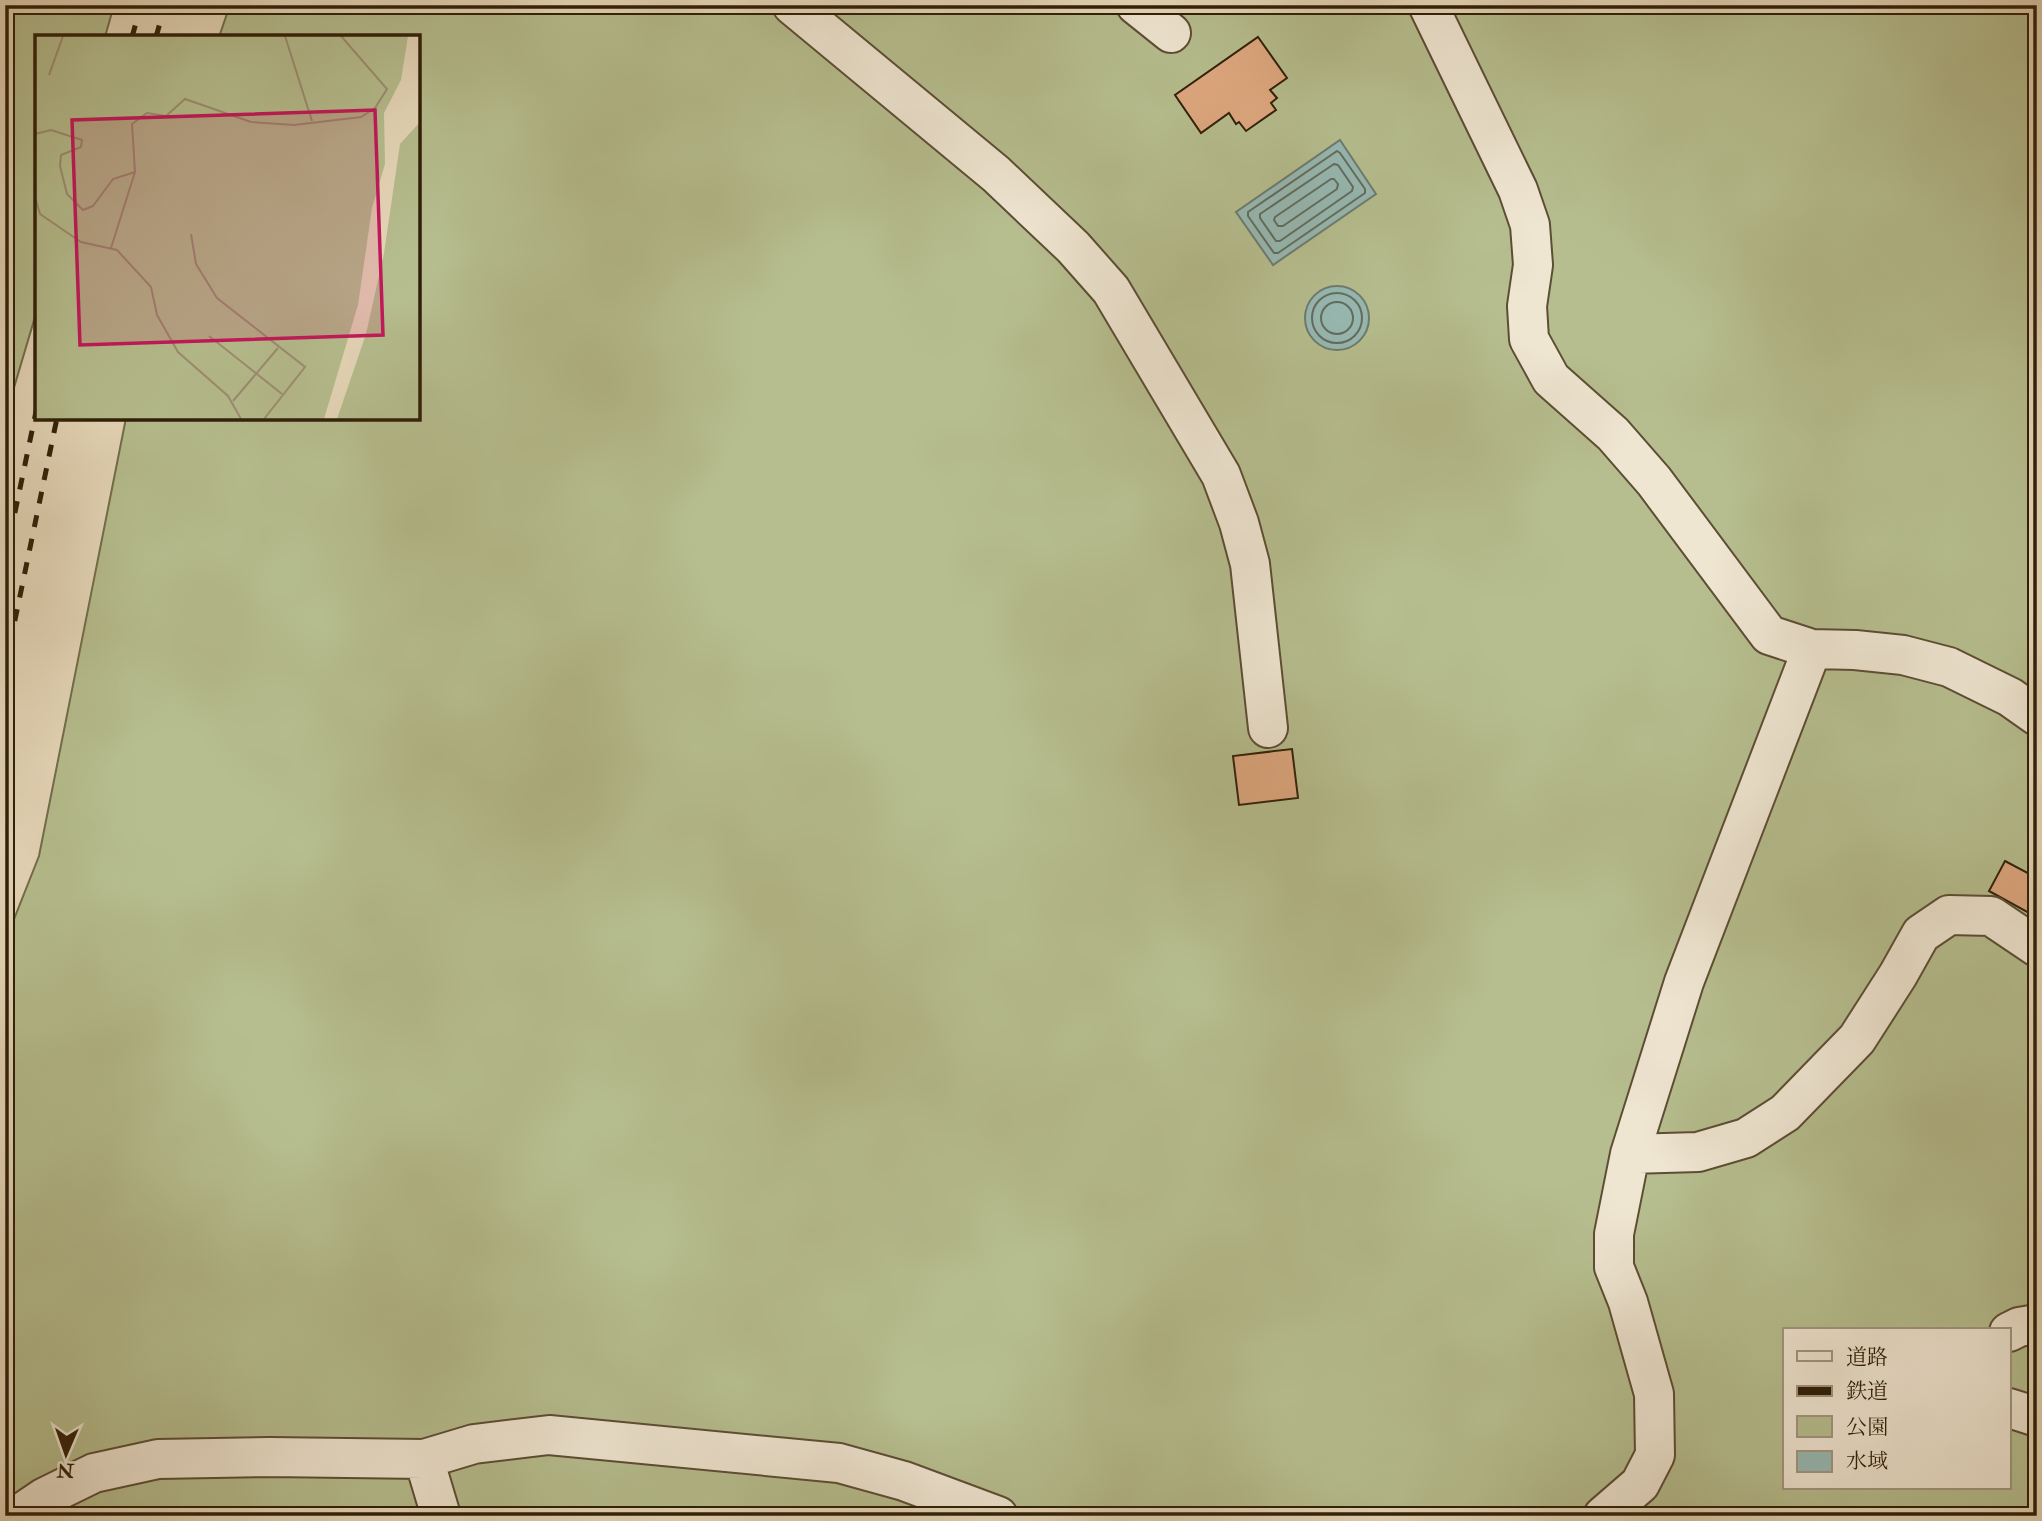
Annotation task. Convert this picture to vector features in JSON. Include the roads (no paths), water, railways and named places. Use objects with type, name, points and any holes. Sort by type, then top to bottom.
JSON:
[{"type":"lane","points":[[792,5],[996,174],[1073,247],[1111,290],[1221,475],[1239,523],[1250,564],[1268,728]]},
{"type":"lane","points":[[1136,5],[1171,33]]},
{"type":"lane","points":[[1428,5],[1518,190],[1530,225],[1533,265],[1527,306],[1529,339],[1551,379],[1613,434],[1654,481],[1769,635],[1812,649],[1903,655],[1949,667],[2010,698],[2037,716]]},
{"type":"lane","points":[[1603,1516],[1640,1484],[1655,1455],[1654,1394],[1628,1302],[1614,1267],[1614,1234],[1630,1154],[1684,982],[1812,649]]},
{"type":"lane","points":[[1630,1154],[1698,1152],[1746,1138],[1785,1113],[1857,1039],[1921,934],[1949,915],[1991,915],[2037,947]]},
{"type":"lane","points":[[2010,1332],[2037,1324]]},
{"type":"lane","points":[[2010,1408],[2037,1417]]},
{"type":"lane","points":[[17,1516],[45,1497],[94,1473],[158,1459],[424,1459],[474,1444],[549,1435],[839,1463],[904,1480],[998,1516]]},
{"type":"lane","points":[[424,1459],[441,1516]]},
{"type":"water","points":[[1340,140],[1376,194],[1273,265],[1236,212]]},
{"type":"water","points":[[1337,286],[1349,288],[1360,295],[1367,306],[1367,330],[1360,341],[1349,348],[1337,350],[1325,348],[1314,341],[1307,330],[1305,318],[1307,306],[1314,295],[1325,288]]},
{"type":"railway","points":[[133,35],[141,5]]},
{"type":"railway","points":[[157,35],[165,5]]},
{"type":"railway","points":[[5,560],[35,417]]},
{"type":"railway","points":[[5,668],[57,420]]}]
